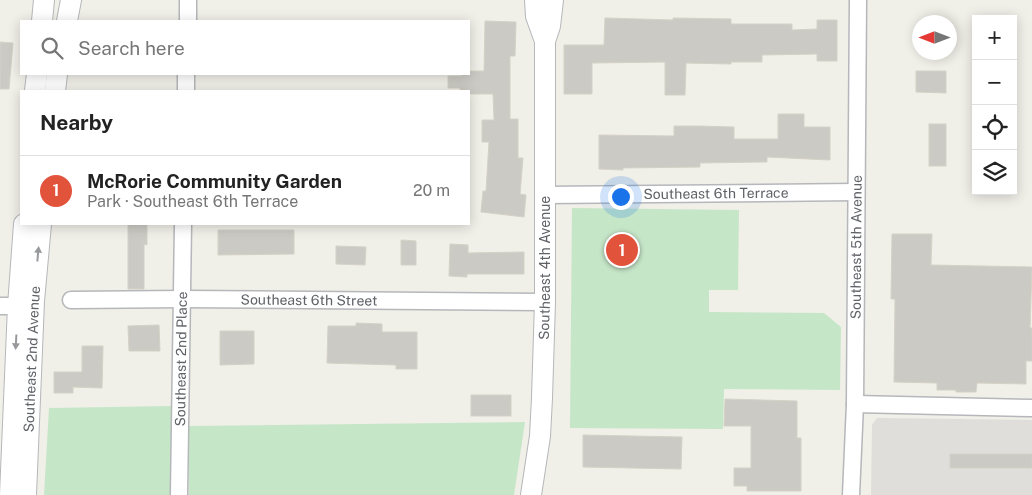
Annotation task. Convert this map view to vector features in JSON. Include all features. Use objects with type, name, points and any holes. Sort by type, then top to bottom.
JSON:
[{"type":"street","points":[[42,20],[44,0]]},
{"type":"street","points":[[67,20],[71,0]]},
{"type":"street","points":[[188,0],[188,20]]},
{"type":"street","name":"Southeast 4th Avenue","points":[[535,0],[536,16],[545,41]]},
{"type":"street","points":[[540,0],[546,2],[553,0]]},
{"type":"street","name":"Southeast 4th Avenue","points":[[531,495],[540,436],[545,302],[545,41],[550,26],[553,0]]},
{"type":"street","name":"Southeast 5th Avenue","points":[[851,495],[855,404],[858,0]]},
{"type":"street","points":[[35,90],[37,75]]},
{"type":"street","points":[[54,90],[57,75]]},
{"type":"street","points":[[186,75],[186,90]]},
{"type":"street","name":"Southeast 6th Terrace","points":[[545,195],[856,192]]},
{"type":"street","name":"Southeast 2nd Avenue","points":[[10,495],[17,304],[24,225]]},
{"type":"street","name":"Southeast 2nd Avenue","points":[[26,495],[17,304],[40,225]]},
{"type":"street","name":"Southeast 2nd Place","points":[[179,495],[184,225]]},
{"type":"street","name":"Southeast 6th Street","points":[[72,300],[545,302]]},
{"type":"street","points":[[855,404],[1032,408]]},
{"type":"shaded area","points":[[877,418],[1032,420],[1032,495],[871,495],[872,425]]},
{"type":"green space","points":[[572,208],[739,210],[738,290],[709,290],[709,312],[824,313],[841,327],[840,390],[724,389],[723,429],[570,428]]},
{"type":"green space","points":[[172,406],[172,495],[44,495],[49,408]]},
{"type":"green space","points":[[525,422],[514,495],[189,495],[189,426]]},
{"type":"building","points":[[605,18],[731,19],[731,24],[792,24],[792,30],[817,29],[817,20],[837,20],[837,61],[817,61],[817,54],[762,55],[762,62],[731,62],[731,64],[686,63],[685,95],[665,95],[665,62],[592,63],[592,94],[564,94],[564,45],[604,45]]},
{"type":"building","points":[[485,21],[516,22],[515,56],[510,56],[510,119],[518,119],[518,158],[523,158],[520,194],[526,195],[524,217],[481,212],[483,191],[486,191],[489,142],[482,142],[482,120],[494,120],[493,94],[470,94],[470,90],[448,88],[448,76],[470,75],[470,71],[484,71]]},
{"type":"building","points":[[0,42],[13,43],[9,89],[0,89]]},
{"type":"building","points":[[916,71],[946,71],[946,93],[916,92]]},
{"type":"building","points":[[778,114],[804,114],[804,127],[830,127],[830,160],[767,157],[767,162],[700,163],[700,167],[599,169],[599,135],[674,136],[674,126],[699,126],[734,127],[734,139],[778,139]]},
{"type":"building","points":[[929,124],[946,124],[946,166],[929,166]]},
{"type":"building","points":[[128,225],[147,225],[147,245],[144,244],[144,289],[128,289]]},
{"type":"building","points":[[218,230],[294,230],[294,254],[218,255]]},
{"type":"building","points":[[892,234],[932,234],[931,265],[1032,267],[1030,328],[1032,328],[1032,361],[1026,361],[1026,384],[977,383],[976,392],[956,392],[956,390],[937,390],[937,383],[894,382],[895,299],[891,299]]},
{"type":"building","points":[[401,240],[416,241],[416,265],[401,265]]},
{"type":"building","points":[[450,244],[468,245],[468,253],[524,252],[524,274],[467,274],[467,277],[449,276]]},
{"type":"building","points":[[336,246],[366,247],[365,265],[336,264]]},
{"type":"building","points":[[356,323],[382,324],[382,332],[417,332],[417,369],[396,369],[396,365],[327,363],[328,326],[356,326]]},
{"type":"building","points":[[159,325],[160,351],[129,351],[128,326]]},
{"type":"building","points":[[220,331],[254,331],[254,364],[220,365]]},
{"type":"building","points":[[82,346],[103,346],[102,388],[73,387],[73,393],[54,393],[54,372],[82,372]]},
{"type":"building","points":[[471,395],[511,395],[511,416],[471,416]]},
{"type":"building","points":[[725,399],[797,401],[797,438],[801,438],[801,491],[747,491],[747,486],[734,486],[734,468],[751,468],[751,426],[724,426]]},
{"type":"building","points":[[583,435],[682,437],[681,469],[583,467]]},
{"type":"building","points":[[950,454],[1032,454],[1032,468],[950,468]]},
{"type":"place","name":"McRorie Community Garden","points":[[622,250]]}]
